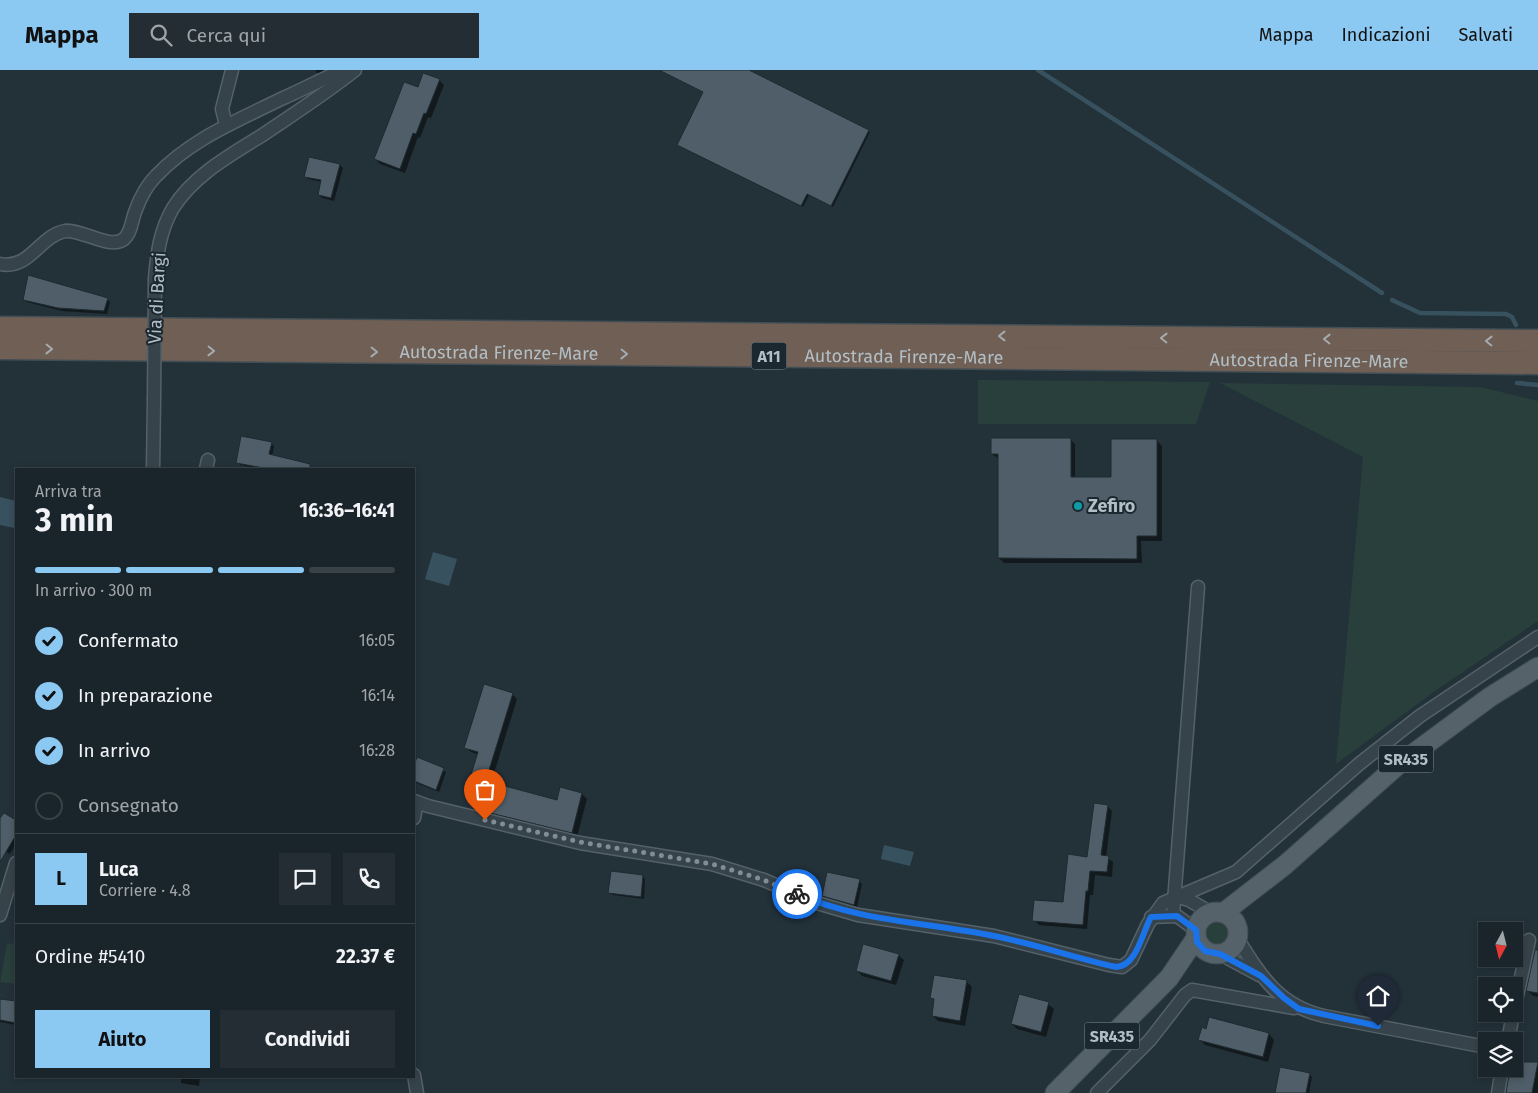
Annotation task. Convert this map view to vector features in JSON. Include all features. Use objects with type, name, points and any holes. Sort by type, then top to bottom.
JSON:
[{"type":"highway","name":"Autostrada Firenze-Mare","points":[[0,328],[1538,341]]},
{"type":"highway","name":"Autostrada Firenze-Mare","points":[[0,348],[1538,363]]},
{"type":"main road","name":"SR435","points":[[1196,934],[1203,917],[1285,865],[1398,765],[1490,697],[1538,667]]},
{"type":"main road","name":"SR435","points":[[1216,954],[1231,949],[1237,933],[1285,865]]},
{"type":"main road","points":[[1212,911],[1231,917],[1237,933]]},
{"type":"main road","points":[[1196,934],[1202,948],[1216,954]]},
{"type":"main road","points":[[1169,978],[1196,934]]},
{"type":"main road","points":[[1169,978],[1216,954]]},
{"type":"main road","name":"SR435","points":[[1055,1093],[1169,978]]},
{"type":"street","points":[[226,125],[222,109],[232,70]]},
{"type":"street","points":[[0,264],[10,265],[20,262],[50,238],[64,232],[80,233],[112,242],[121,241],[128,233],[144,192],[156,176],[198,141],[226,125],[343,70]]},
{"type":"street","name":"Via di Bargi","points":[[153,468],[155,278],[163,231],[174,208],[189,189],[213,167],[310,103],[354,70]]},
{"type":"street","points":[[1173,915],[1198,587]]},
{"type":"street","points":[[415,802],[580,842],[712,864],[764,880],[817,903],[858,915],[994,936],[1116,967],[1122,966],[1131,960],[1151,917],[1163,903],[1175,896],[1225,878],[1240,869],[1358,764],[1420,716],[1538,637]]},
{"type":"street","points":[[0,915],[15,867]]},
{"type":"street","points":[[1207,884],[1212,911]]},
{"type":"street","points":[[1175,896],[1212,911]]},
{"type":"street","points":[[1151,917],[1173,915],[1183,919],[1196,934]]},
{"type":"street","points":[[1237,933],[1261,976],[1284,998],[1299,1009]]},
{"type":"street","points":[[1521,977],[1529,940]]},
{"type":"street","points":[[1216,954],[1261,976]]},
{"type":"street","points":[[1097,1093],[1150,1040],[1185,995],[1192,990],[1299,1009],[1324,1016],[1478,1045]]},
{"type":"street","points":[[1498,1093],[1501,1077]]},
{"type":"street","points":[[414,1078],[417,1093]]},
{"type":"green space","points":[[978,380],[1210,382],[1196,424],[978,424]]},
{"type":"green space","points":[[1220,383],[1480,387],[1538,401],[1538,621],[1438,689],[1336,764],[1363,457]]},
{"type":"green space","points":[[1217,919],[1227,924],[1232,934],[1227,944],[1217,949],[1207,944],[1202,934],[1207,924]]},
{"type":"green space","points":[[15,943],[15,984],[0,982],[7,944]]},
{"type":"water","points":[[0,497],[15,501],[14,528],[0,525]]},
{"type":"water","points":[[433,552],[457,559],[449,586],[425,579]]},
{"type":"water","points":[[884,845],[914,852],[910,866],[881,859]]},
{"type":"building","points":[[659,70],[749,70],[869,130],[831,206],[807,194],[801,206],[677,145],[703,92]]},
{"type":"building","points":[[423,73],[440,79],[416,134],[413,133],[400,169],[374,159],[404,82],[418,87]]},
{"type":"building","points":[[309,157],[340,164],[331,198],[318,195],[321,180],[304,177]]},
{"type":"building","points":[[28,275],[108,298],[104,311],[58,308],[23,300]]},
{"type":"building","points":[[241,436],[272,442],[269,454],[310,464],[310,468],[264,468],[236,463]]},
{"type":"building","name":"Zefiro","points":[[991,438],[1071,438],[1071,477],[1111,477],[1111,439],[1157,439],[1157,536],[1137,536],[1137,559],[998,558],[998,454],[991,454]]},
{"type":"building","points":[[484,684],[513,693],[485,783],[470,778],[478,752],[464,748]]},
{"type":"building","points":[[417,757],[444,768],[436,790],[415,781],[415,762]]},
{"type":"building","points":[[490,782],[557,800],[560,787],[582,793],[572,833],[482,811]]},
{"type":"building","points":[[1094,803],[1108,805],[1101,855],[1109,856],[1107,872],[1090,871],[1083,925],[1032,921],[1034,900],[1063,902],[1068,854],[1087,857]]},
{"type":"building","points":[[4,813],[15,819],[15,837],[0,862],[0,818]]},
{"type":"building","points":[[611,871],[643,875],[641,897],[608,893]]},
{"type":"building","points":[[827,872],[860,879],[854,905],[822,896]]},
{"type":"building","points":[[863,944],[899,954],[891,981],[856,971]]},
{"type":"building","points":[[1535,950],[1538,950],[1538,993],[1526,991]]},
{"type":"building","points":[[934,975],[967,980],[960,1021],[932,1016],[934,999],[930,998]]},
{"type":"building","points":[[1019,994],[1049,1002],[1041,1032],[1011,1024]]},
{"type":"building","points":[[0,999],[15,1001],[15,1023],[0,1020]]},
{"type":"building","points":[[1209,1017],[1269,1033],[1263,1057],[1198,1040],[1202,1027],[1206,1029]]},
{"type":"building","points":[[1523,1062],[1538,1062],[1532,1093],[1506,1093],[1509,1077],[1523,1077]]},
{"type":"building","points":[[1280,1067],[1310,1073],[1306,1093],[1275,1093]]},
{"type":"waterway","points":[[1038,70],[1382,293]]},
{"type":"waterway","points":[[1392,300],[1420,313],[1506,314],[1512,317],[1516,325]]},
{"type":"waterway","points":[[1517,383],[1538,385]]},
{"type":"way so far","points":[[485,820],[580,842],[712,864],[764,880],[797,894]]},
{"type":"place","name":"Zefiro","points":[[1078,506]]},
{"type":"route","points":[[797,894],[817,903],[858,915],[994,936],[1116,967],[1127,964],[1131,960],[1151,917],[1173,915],[1180,917],[1196,930],[1197,942],[1205,951],[1212,954],[1220,954],[1261,976],[1284,998],[1299,1009],[1378,1026]]}]
